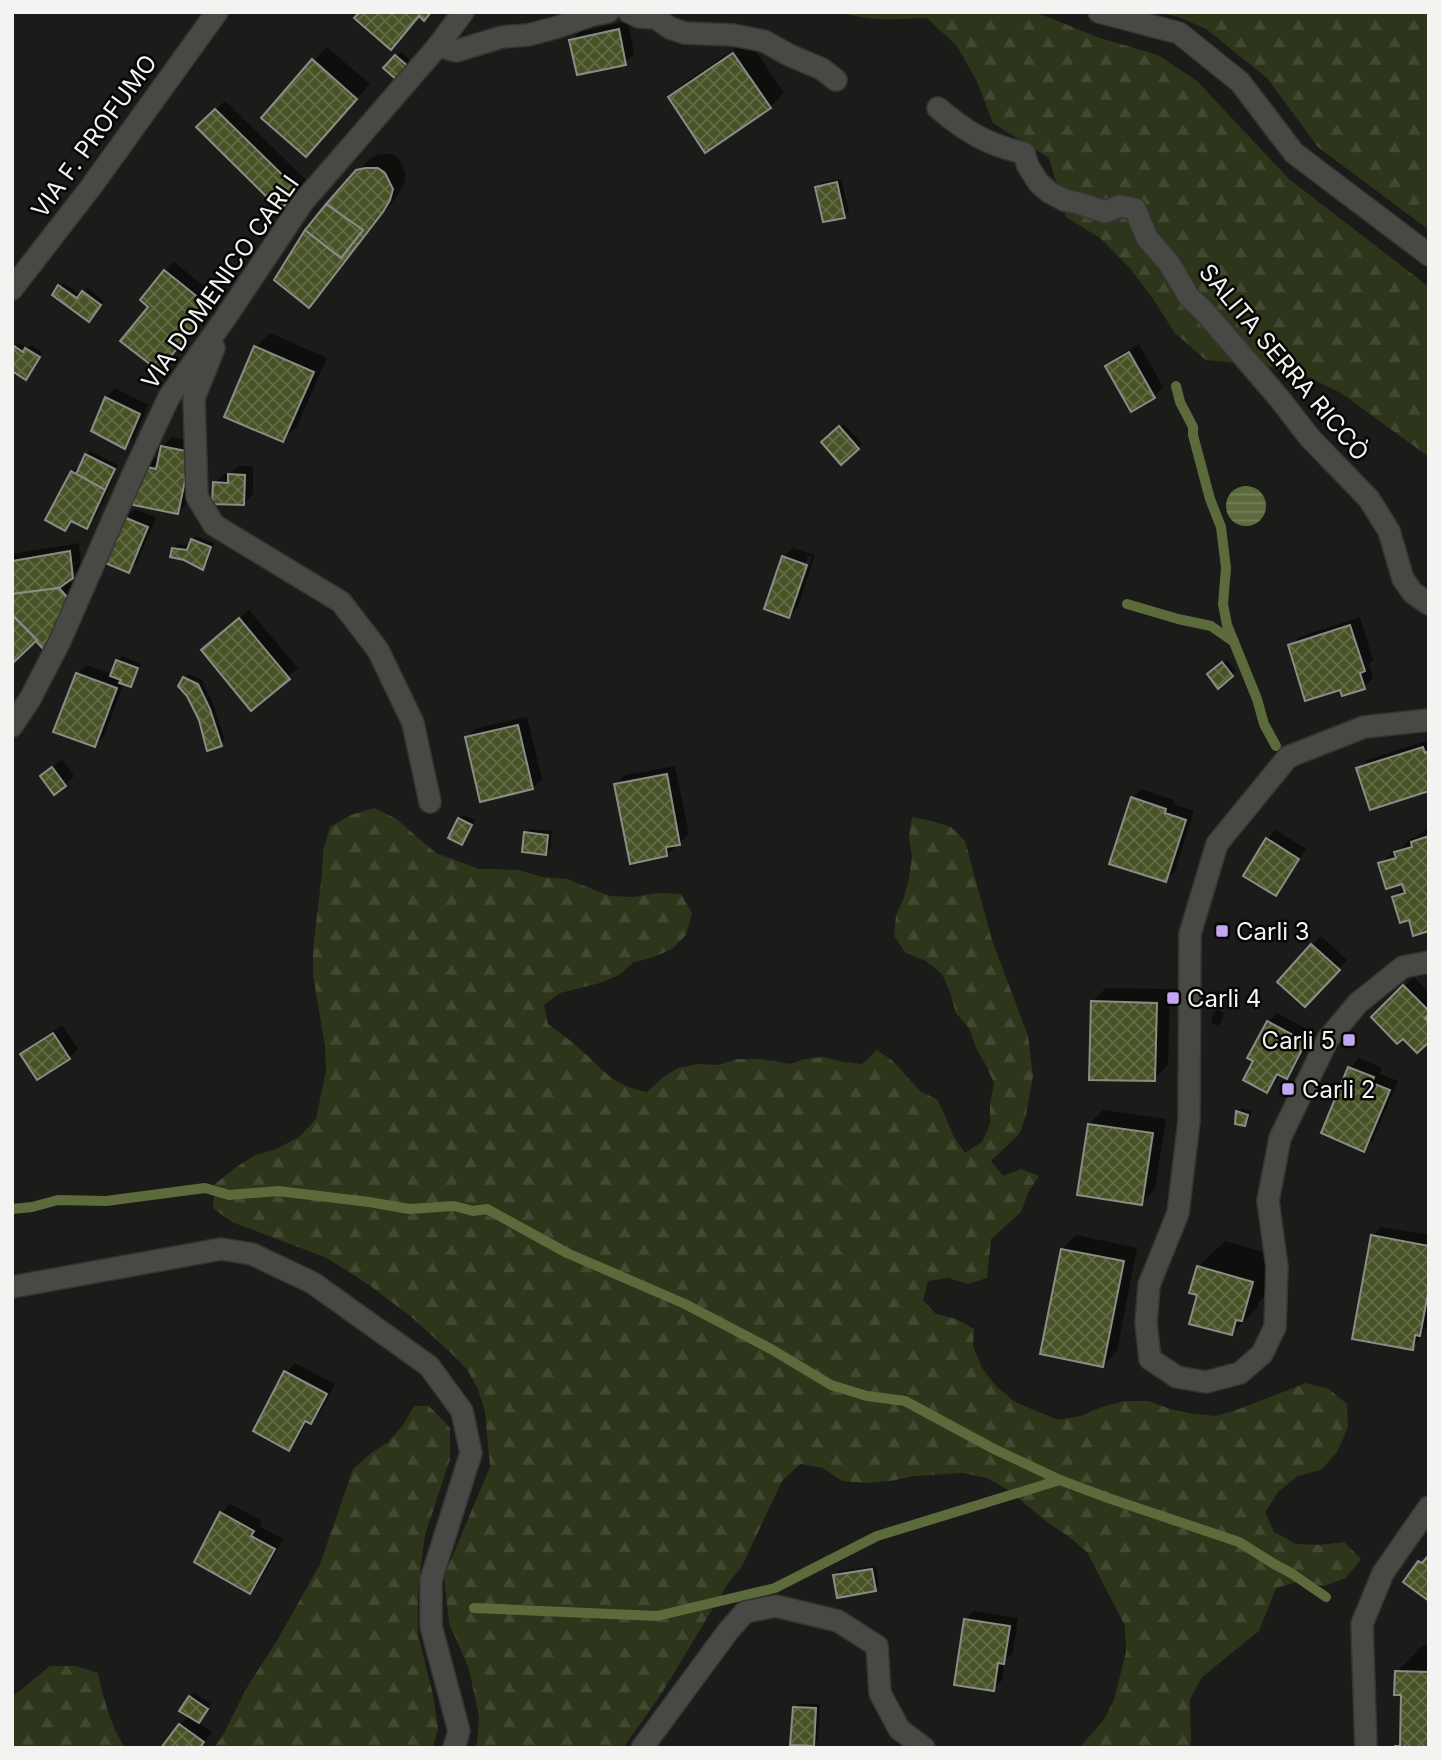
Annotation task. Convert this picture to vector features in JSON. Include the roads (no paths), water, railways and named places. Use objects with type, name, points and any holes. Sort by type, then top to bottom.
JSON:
[{"type":"street","name":"VIA F. PROFUMO","points":[[12,289],[91,187],[217,12]]},
{"type":"street","name":"VIA DOMENICO CARLI","points":[[12,726],[30,699],[60,641],[169,397],[225,320],[303,202],[438,46],[463,12]]},
{"type":"street","points":[[438,46],[456,51],[502,37],[528,35],[608,12]]},
{"type":"street","points":[[629,12],[639,17],[656,18],[670,28],[685,33],[733,35],[764,41],[822,69],[836,80]]},
{"type":"street","points":[[1099,12],[1179,33],[1240,82],[1294,153],[1429,255]]},
{"type":"street","name":"SALITA SERRA RICCÒ","points":[[938,108],[975,136],[1004,149],[1024,153],[1038,182],[1049,192],[1065,200],[1105,212],[1120,206],[1135,209],[1147,238],[1169,263],[1189,297],[1279,398],[1310,438],[1369,499],[1389,531],[1403,579],[1413,593],[1429,604]]},
{"type":"street","points":[[225,320],[194,398],[197,497],[214,525],[341,602],[378,650],[413,723],[430,802]]},
{"type":"street","points":[[1429,720],[1364,727],[1288,757],[1217,844],[1190,934],[1189,1121],[1178,1213],[1149,1285],[1146,1323],[1150,1359],[1177,1377],[1206,1382],[1240,1373],[1262,1354],[1275,1327],[1277,1266],[1268,1201],[1280,1138],[1328,1039],[1358,1003],[1403,967],[1429,962]]},
{"type":"street","points":[[12,1287],[221,1249],[252,1254],[313,1283],[429,1366],[462,1411],[471,1453],[430,1580],[431,1626],[458,1731],[454,1748]]},
{"type":"street","points":[[1366,1748],[1362,1625],[1383,1573],[1429,1507]]},
{"type":"street","points":[[642,1748],[729,1630],[746,1612],[776,1606],[838,1621],[877,1646],[880,1693],[899,1729],[925,1748]]},
{"type":"waterway","points":[[1176,386],[1180,402],[1193,427],[1210,499],[1221,527],[1226,568],[1223,604],[1227,625],[1257,699],[1264,724],[1276,746]]},
{"type":"waterway","points":[[1127,604],[1211,626],[1234,642]]},
{"type":"waterway","points":[[12,1209],[58,1200],[106,1201],[205,1188],[229,1195],[278,1191],[409,1209],[454,1206],[473,1211],[487,1209],[567,1253],[685,1304],[771,1349],[831,1385],[867,1396],[905,1401],[994,1449],[1060,1480],[1239,1542],[1326,1597]]},
{"type":"waterway","points":[[474,1608],[657,1616],[775,1588],[877,1536],[1060,1480]]},
{"type":"place","name":"Carli 3","points":[[1222,931]]},
{"type":"place","name":"Carli 4","points":[[1173,998]]},
{"type":"place","name":"Carli 5","points":[[1349,1040]]},
{"type":"place","name":"Carli 2","points":[[1288,1089]]}]
